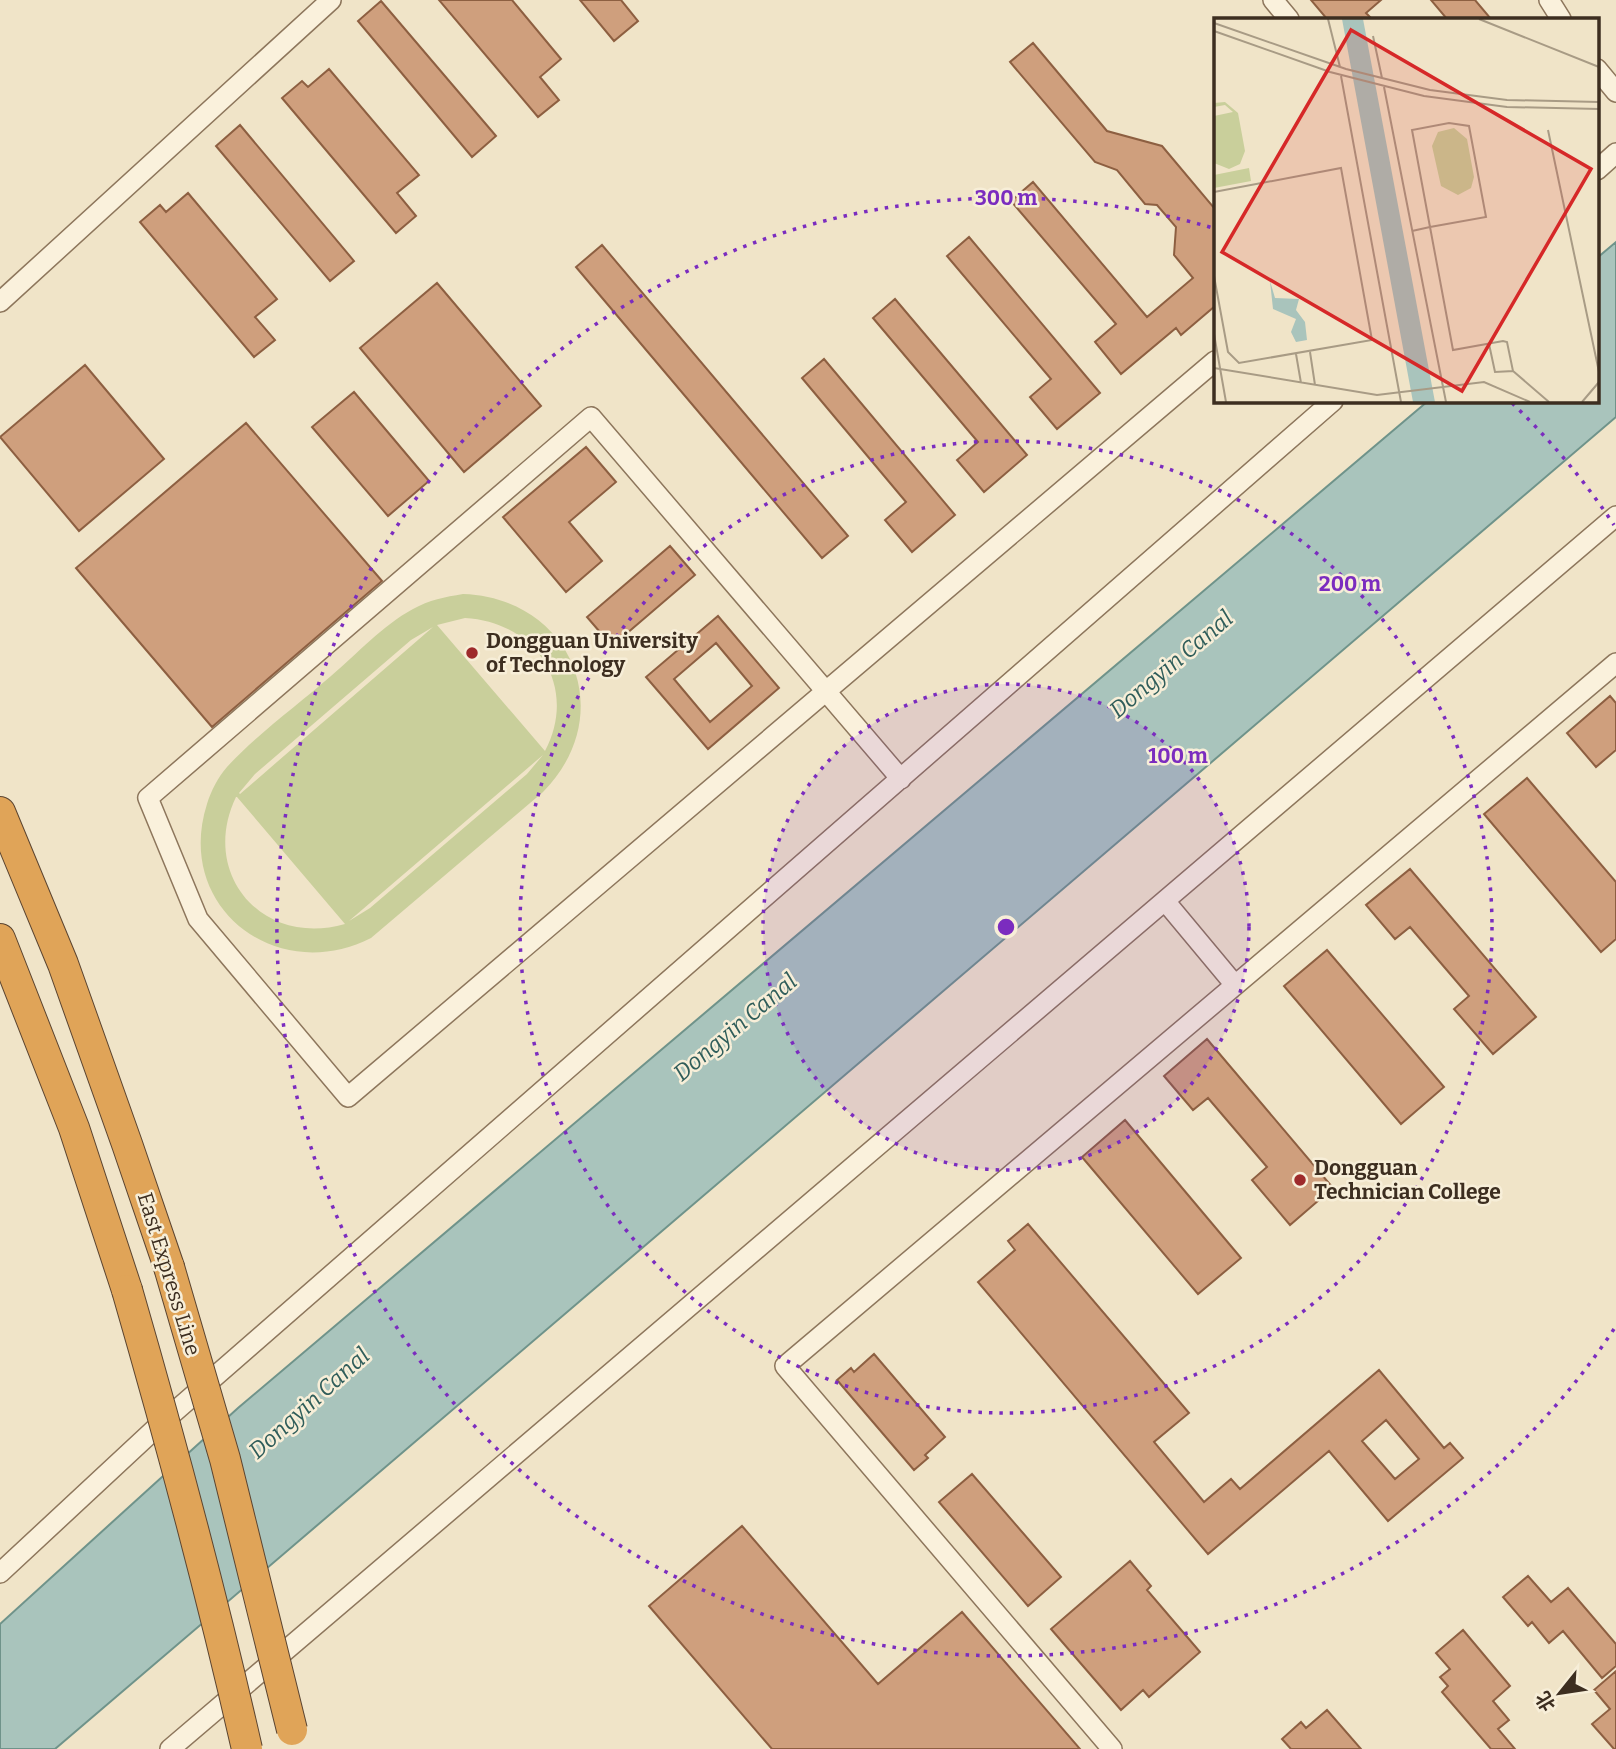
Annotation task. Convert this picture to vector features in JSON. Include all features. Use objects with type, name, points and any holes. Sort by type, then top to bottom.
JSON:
[{"type":"highway","name":"East Express Line","points":[[0,812],[62,964],[169,1267],[225,1459],[294,1740]]},
{"type":"highway","points":[[0,939],[74,1128],[127,1290],[173,1451],[226,1655],[247,1749]]},
{"type":"street","points":[[0,302],[331,0]]},
{"type":"street","points":[[1274,0],[1288,18]]},
{"type":"street","points":[[1549,0],[1559,18]]},
{"type":"street","points":[[1598,70],[1616,92]]},
{"type":"street","points":[[1598,169],[1616,153]]},
{"type":"street","points":[[901,779],[826,692],[591,417],[148,798],[198,919],[348,1097],[826,692],[1214,362]]},
{"type":"street","points":[[0,1573],[157,1427],[1333,402]]},
{"type":"street","points":[[170,1749],[1616,516]]},
{"type":"street","points":[[1112,1749],[785,1366],[1616,663]]},
{"type":"street","points":[[1165,901],[1236,985]]},
{"type":"green space","points":[[463,594],[501,600],[532,616],[557,638],[573,665],[580,696],[578,729],[566,761],[543,792],[371,938],[335,950],[301,952],[269,944],[241,928],[219,904],[205,875],[201,841],[207,804],[221,775],[251,744],[391,623],[425,603]],"holes":[[[465,618],[490,622],[512,631],[530,645],[544,662],[553,681],[557,703],[554,727],[545,751],[437,625]],[[433,627],[239,793],[255,774],[411,640]],[[543,755],[527,774],[370,908],[349,921]],[[237,797],[345,924],[315,929],[288,925],[265,915],[246,898],[233,877],[226,853],[227,826]]]},
{"type":"water","name":"Dongyin Canal","points":[[1616,242],[1616,417],[55,1749],[0,1749],[0,1624],[238,1408],[1427,402],[1598,402],[1598,257]]},
{"type":"building","points":[[439,0],[512,0],[561,59],[540,77],[559,100],[538,117]]},
{"type":"building","points":[[580,0],[621,0],[638,21],[614,41]]},
{"type":"building","points":[[1311,0],[1381,0],[1366,13],[1371,18],[1326,18]]},
{"type":"building","points":[[1431,0],[1475,0],[1490,18],[1446,18]]},
{"type":"building","points":[[381,1],[496,136],[472,157],[358,21]]},
{"type":"building","points":[[1033,43],[1107,131],[1162,146],[1214,208],[1214,307],[1181,335],[1176,328],[1121,374],[1095,342],[1116,324],[1011,201],[1033,182],[1147,317],[1193,278],[1174,255],[1176,227],[1157,205],[1145,204],[1117,170],[1095,162],[1010,62]]},
{"type":"building","points":[[329,69],[419,175],[397,193],[416,216],[396,233],[282,98],[302,81],[308,87]]},
{"type":"building","points":[[240,125],[354,261],[330,281],[216,146]]},
{"type":"building","points":[[188,193],[277,299],[255,317],[275,340],[254,357],[140,222],[160,205],[166,212]]},
{"type":"building","points":[[969,237],[1100,393],[1057,429],[1030,397],[1051,379],[947,256]]},
{"type":"building","points":[[602,245],[848,536],[822,558],[576,267]]},
{"type":"building","points":[[437,283],[541,406],[464,472],[360,348]]},
{"type":"building","points":[[895,299],[1027,455],[984,492],[957,460],[978,442],[873,318]]},
{"type":"building","points":[[824,359],[955,515],[912,552],[885,520],[906,502],[802,378]]},
{"type":"building","points":[[85,365],[164,459],[79,531],[0,437]]},
{"type":"building","points":[[354,392],[429,481],[388,516],[312,427]]},
{"type":"building","points":[[246,423],[382,581],[212,727],[76,568]]},
{"type":"building","points":[[586,447],[616,482],[569,522],[602,561],[566,592],[503,517]]},
{"type":"building","points":[[670,546],[695,575],[612,646],[587,617]]},
{"type":"building","points":[[718,616],[779,688],[708,749],[646,677]],"holes":[[[716,643],[752,686],[710,722],[674,679]]]},
{"type":"building","points":[[1610,696],[1616,703],[1616,750],[1596,767],[1567,733]]},
{"type":"building","points":[[1527,778],[1616,882],[1616,939],[1601,952],[1484,814]]},
{"type":"building","points":[[1410,869],[1536,1017],[1493,1054],[1454,1009],[1469,996],[1410,927],[1395,939],[1366,905]]},
{"type":"building","points":[[1327,950],[1444,1087],[1401,1124],[1284,986]]},
{"type":"building","points":[[1207,1039],[1333,1188],[1290,1225],[1252,1180],[1267,1167],[1208,1098],[1193,1110],[1164,1076]]},
{"type":"building","points":[[1125,1120],[1241,1258],[1198,1294],[1082,1157]]},
{"type":"building","points":[[1028,1224],[1189,1413],[1154,1442],[1204,1502],[1231,1479],[1240,1489],[1379,1370],[1444,1448],[1450,1443],[1463,1458],[1388,1521],[1329,1451],[1208,1554],[978,1282],[1015,1250],[1008,1241]],"holes":[[[1386,1420],[1419,1459],[1395,1479],[1362,1441]]]},
{"type":"building","points":[[874,1354],[945,1437],[925,1455],[928,1458],[914,1470],[837,1380],[851,1368],[854,1372]]},
{"type":"building","points":[[972,1474],[1061,1577],[1028,1606],[939,1502]]},
{"type":"building","points":[[742,1526],[878,1684],[962,1612],[1080,1749],[772,1749],[649,1606]]},
{"type":"building","points":[[1130,1561],[1151,1586],[1147,1590],[1200,1652],[1149,1697],[1143,1690],[1121,1710],[1051,1629]]},
{"type":"building","points":[[1528,1576],[1551,1602],[1568,1588],[1616,1644],[1616,1666],[1602,1678],[1563,1631],[1549,1643],[1532,1622],[1528,1626],[1503,1597]]},
{"type":"building","points":[[1463,1630],[1510,1686],[1493,1701],[1509,1720],[1498,1729],[1515,1749],[1491,1749],[1442,1692],[1448,1686],[1440,1677],[1450,1669],[1436,1653]]},
{"type":"building","points":[[1616,1671],[1614,1749],[1592,1724],[1610,1709],[1594,1690]]},
{"type":"building","points":[[1327,1710],[1361,1749],[1291,1749],[1282,1739],[1301,1722],[1306,1728]]},
{"type":"place","name":"Dongguan University of Technology","points":[[472,653]]},
{"type":"place","name":"Dongguan Technician College","points":[[1300,1180]]}]
